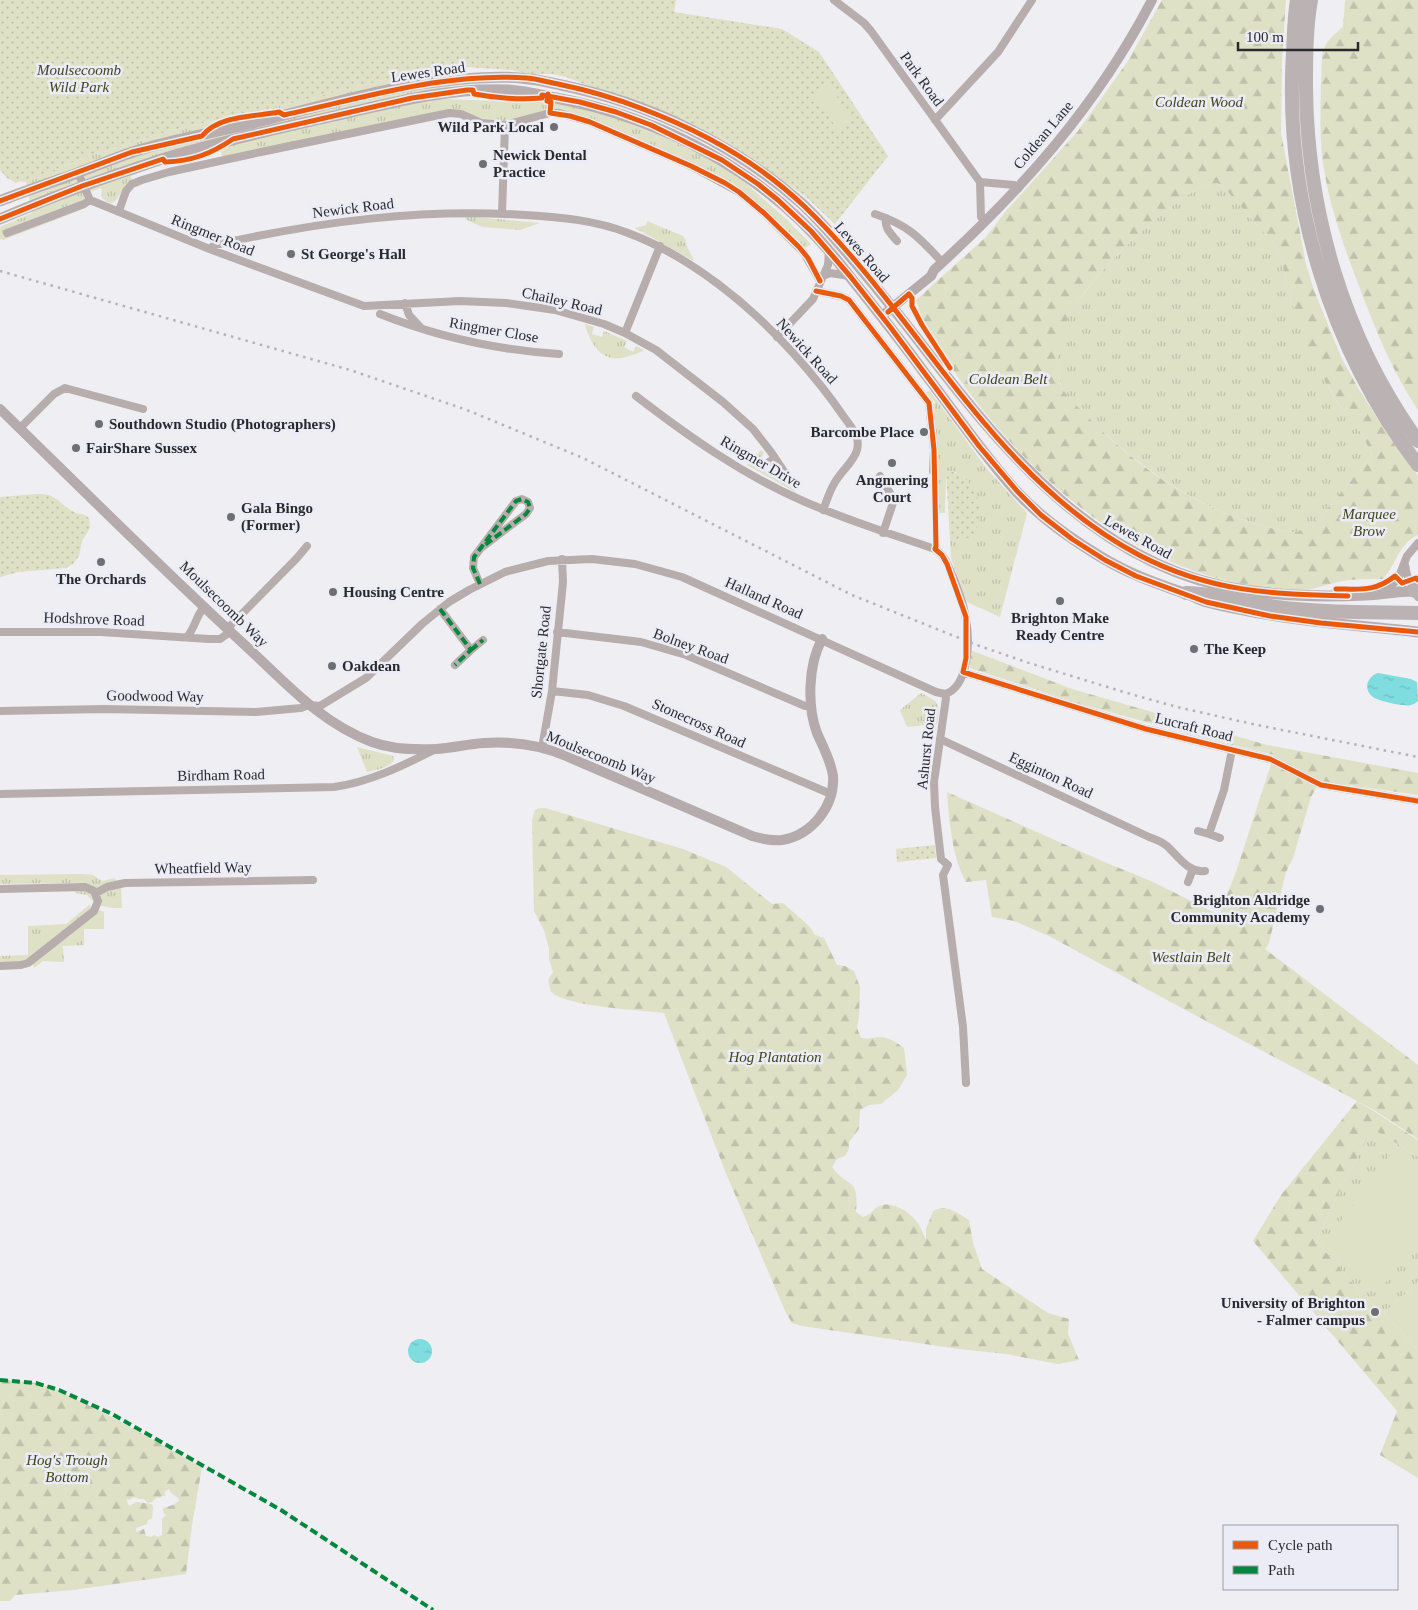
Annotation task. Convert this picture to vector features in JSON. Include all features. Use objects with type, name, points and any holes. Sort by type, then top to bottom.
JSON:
[{"type":"highway","points":[[1298,0],[1292,70],[1293,130],[1296,164],[1310,237],[1330,303],[1348,348],[1382,412],[1418,465]]},
{"type":"highway","points":[[1311,0],[1306,64],[1306,127],[1313,181],[1324,233],[1344,300],[1362,342],[1385,388],[1418,440]]},
{"type":"highway","points":[[1186,593],[1207,594],[1278,607],[1331,611],[1416,613]]},
{"type":"main road","name":"Lewes Road","points":[[0,202],[140,150],[373,94],[434,82],[467,78],[528,78],[584,90],[620,100],[690,129],[729,150],[764,174],[804,206],[839,242],[972,408],[1024,467],[1058,500],[1097,530],[1138,554],[1190,577],[1233,588],[1305,595],[1417,593]]},
{"type":"main road","name":"Lewes Road","points":[[0,218],[82,186],[163,159],[233,139],[412,98],[467,90],[510,90],[580,102],[616,112],[651,125],[722,160],[758,184],[798,217],[880,313],[979,446],[1017,491],[1042,515],[1072,539],[1105,560],[1136,576],[1206,602],[1270,616],[1418,632]]},
{"type":"main road","points":[[804,206],[832,241],[827,249]]},
{"type":"street","name":"Park Road","points":[[834,0],[871,32],[980,182]]},
{"type":"street","points":[[935,120],[998,52],[1032,0]]},
{"type":"street","name":"Coldean Lane","points":[[880,313],[928,271],[934,270],[1018,189],[1073,124],[1100,87],[1134,34],[1152,0]]},
{"type":"street","points":[[119,212],[126,191],[135,183],[169,172],[449,113],[461,114],[481,123],[505,125],[550,113],[590,122],[691,166],[739,192],[764,212],[804,253],[821,278]]},
{"type":"street","points":[[502,213],[505,125]]},
{"type":"street","points":[[7,233],[84,204],[90,200],[82,186],[78,173]]},
{"type":"street","points":[[985,222],[981,217],[980,182],[1014,185],[1018,189]]},
{"type":"street","name":"Ringmer Road","points":[[90,200],[212,250],[356,303]]},
{"type":"street","name":"Newick Road","points":[[212,250],[215,245],[227,242],[342,222],[412,215],[502,213],[554,217],[596,223],[626,232],[660,246],[702,272],[777,337],[820,385],[841,412],[857,439],[858,448],[856,454],[834,483],[823,510]]},
{"type":"street","points":[[875,214],[900,224],[914,233],[942,262]]},
{"type":"street","points":[[886,218],[885,223],[888,230],[897,241]]},
{"type":"street","points":[[625,333],[660,246]]},
{"type":"street","points":[[777,337],[810,303],[829,262],[827,249]]},
{"type":"street","points":[[821,278],[832,273],[850,276]]},
{"type":"street","points":[[816,291],[841,296],[849,300],[928,401],[938,450],[933,471]]},
{"type":"street","name":"Chailey Road","points":[[356,303],[369,307],[460,300],[498,302],[585,317],[625,333],[656,350],[723,402],[753,429],[786,476]]},
{"type":"street","name":"Ringmer Close","points":[[405,303],[407,311],[413,320],[426,330]]},
{"type":"street","name":"Ringmer Close","points":[[380,314],[459,340],[486,346],[559,354]]},
{"type":"street","points":[[20,428],[54,394],[66,388],[143,408]]},
{"type":"street","name":"Ringmer Drive","points":[[636,396],[689,436],[783,492],[883,533],[935,549]]},
{"type":"street","name":"Moulsecoomb Way","points":[[0,409],[228,631],[309,705],[342,729],[374,743],[395,747],[436,749],[493,742],[542,748],[566,756],[729,827],[762,839],[784,839],[806,830],[821,816],[831,794],[833,783],[832,770],[816,731],[810,706],[810,693],[816,655],[822,639]]},
{"type":"street","points":[[764,465],[775,458]]},
{"type":"street","points":[[880,476],[894,500],[883,533]]},
{"type":"street","points":[[480,584],[473,564],[476,554],[530,510],[528,502],[522,499],[516,501],[482,548]]},
{"type":"street","points":[[1382,594],[1398,579],[1410,551],[1418,543]]},
{"type":"street","points":[[228,631],[298,558],[307,546]]},
{"type":"street","name":"Ashurst Road","points":[[935,549],[946,560],[966,617],[966,658],[963,672],[956,688],[945,694],[946,698],[935,771],[935,807],[941,859],[948,865],[943,875],[963,1028],[966,1083]]},
{"type":"street","name":"Halland Road","points":[[440,609],[480,584],[516,569],[541,562],[562,559],[621,561],[664,571],[706,587],[936,692],[945,694]]},
{"type":"street","name":"Shortgate Road","points":[[542,748],[552,691],[563,582],[562,559]]},
{"type":"street","points":[[1405,563],[1407,575],[1417,593]]},
{"type":"street","points":[[187,637],[200,611],[204,607]]},
{"type":"street","points":[[440,609],[471,650]]},
{"type":"street","name":"Goodwood Way","points":[[0,711],[104,709],[256,712],[301,708],[309,705],[320,706],[366,678],[440,609]]},
{"type":"street","name":"Hodshrove Road","points":[[0,632],[85,632],[220,639],[228,631]]},
{"type":"street","name":"Bolney Road","points":[[557,632],[641,642],[686,655],[805,706],[810,706]]},
{"type":"street","points":[[455,665],[483,640]]},
{"type":"street","name":"Lucraft Road","points":[[963,672],[1146,729],[1270,759],[1320,785],[1418,801]]},
{"type":"street","name":"Stonecross Road","points":[[552,691],[588,695],[624,706],[831,794]]},
{"type":"street","name":"Egginton Road","points":[[940,739],[1148,840],[1167,847],[1193,869]]},
{"type":"street","name":"Birdham Road","points":[[0,794],[334,786],[357,782],[384,773],[436,749]]},
{"type":"street","points":[[1209,834],[1224,790],[1232,750]]},
{"type":"street","points":[[1198,831],[1220,838]]},
{"type":"street","points":[[1188,882],[1193,869],[1205,871]]},
{"type":"street","name":"Wheatfield Way","points":[[96,893],[111,886],[125,883],[313,880]]},
{"type":"street","points":[[0,889],[85,887],[96,893],[98,904],[94,911],[32,960],[21,965],[0,966]]},
{"type":"green space","name":"Moulsecoomb Wild Park","points":[[0,0],[676,0],[674,12],[782,29],[819,52],[888,156],[835,224],[805,196],[728,143],[691,123],[646,104],[552,74],[529,74],[511,70],[452,66],[407,74],[216,122],[215,120],[167,132],[96,154],[26,182],[16,183],[7,178],[0,170]]},
{"type":"green space","points":[[1162,0],[1286,0],[1282,58],[1281,133],[1306,264],[1314,290],[1341,357],[1390,438],[1418,475],[1418,535],[1411,539],[1402,549],[1383,579],[1342,581],[1311,589],[1293,591],[1247,585],[1203,574],[1161,557],[1122,536],[1085,511],[1050,482],[1017,450],[987,415],[928,335],[916,300],[986,237],[1006,211],[1078,131],[1128,61]],"holes":[[[1217,183],[1228,192],[1279,250],[1292,304],[1314,362],[1344,413],[1361,433],[1372,454],[1327,509],[1308,527],[1300,531],[1283,531],[1241,519],[1215,509],[1167,483],[1123,450],[1068,397],[1060,384],[1058,359],[1060,340],[1066,323],[1075,306],[1099,275],[1148,225],[1195,190]]]},
{"type":"green space","points":[[1345,0],[1418,0],[1418,410],[1392,365],[1371,318],[1342,238],[1324,172],[1320,105],[1322,56],[1327,43],[1343,27]]},
{"type":"green space","points":[[452,66],[446,99],[520,102],[543,100],[559,102],[623,120],[711,160],[742,180],[811,244],[804,249],[734,185],[685,159],[588,119],[544,111],[504,122],[488,122],[463,112],[222,157],[221,151],[186,161],[164,164],[131,176],[132,180],[114,202],[106,201],[101,196],[101,188],[84,194],[86,208],[3,240],[0,239],[0,227],[32,213],[26,182],[72,163],[120,146],[192,126],[216,120],[216,122],[407,74]]},
{"type":"green space","points":[[829,85],[853,120],[838,130],[814,95]]},
{"type":"green space","points":[[1217,183],[1228,192],[1279,250],[1292,304],[1329,388],[1344,413],[1361,433],[1372,454],[1327,509],[1308,527],[1300,531],[1283,531],[1243,520],[1178,490],[1140,463],[1086,417],[1066,395],[1059,379],[1057,364],[1058,344],[1063,329],[1070,313],[1091,284],[1125,247],[1164,212],[1199,187]]},
{"type":"green space","points":[[466,216],[540,223],[520,230],[482,227],[465,219]]},
{"type":"green space","points":[[647,221],[683,236],[694,261],[635,228],[646,225]]},
{"type":"green space","points":[[585,324],[594,327],[592,334],[602,337],[604,331],[627,341],[624,347],[633,352],[636,346],[644,350],[620,358],[606,356],[595,347]]},
{"type":"green space","points":[[930,391],[987,469],[1027,513],[1000,617],[967,602],[951,558],[950,540],[961,539],[980,512],[975,492],[956,472],[946,471],[945,513],[936,513],[935,402],[926,392]]},
{"type":"green space","points":[[761,450],[764,453],[758,463],[763,471],[774,468],[782,480],[797,493],[747,465]]},
{"type":"green space","points":[[946,471],[955,472],[963,476],[969,482],[978,498],[980,516],[978,524],[972,536],[968,538],[950,540]]},
{"type":"green space","points":[[37,494],[54,497],[69,509],[89,518],[90,528],[82,541],[79,556],[73,564],[66,568],[18,572],[0,577],[0,497]]},
{"type":"green space","name":"Westlain Belt","points":[[970,650],[1072,689],[1267,745],[1418,773],[1418,795],[1320,781],[1311,797],[1293,858],[1286,872],[1269,943],[1265,949],[1418,1065],[1418,1139],[1374,1110],[1049,936],[1014,921],[992,917],[986,880],[966,882],[957,862],[952,838],[947,792],[1151,881],[1219,915],[1236,872],[1274,755],[1077,703],[970,668]]},
{"type":"green space","points":[[921,693],[937,704],[937,724],[907,727],[900,710]]},
{"type":"green space","points":[[357,747],[393,756],[394,760],[386,767],[367,772]]},
{"type":"green space","name":"Hog Plantation","points":[[540,808],[683,849],[726,867],[772,904],[783,903],[810,927],[815,935],[824,938],[837,965],[845,966],[854,971],[860,987],[857,1028],[861,1038],[884,1038],[904,1048],[907,1075],[898,1090],[881,1104],[869,1105],[860,1110],[859,1129],[849,1142],[849,1149],[845,1156],[837,1159],[832,1167],[854,1188],[856,1193],[856,1212],[863,1217],[879,1206],[889,1205],[900,1208],[914,1218],[926,1240],[926,1229],[933,1211],[943,1208],[947,1209],[969,1220],[973,1243],[982,1269],[1048,1313],[1069,1319],[1068,1334],[1079,1360],[1058,1364],[1006,1354],[959,1349],[792,1323],[725,1171],[664,1013],[588,1004],[572,1001],[551,992],[548,980],[553,972],[549,959],[549,949],[544,930],[534,911],[532,821],[535,810]]},
{"type":"green space","points":[[935,845],[936,858],[897,862],[896,849]]},
{"type":"green space","points":[[0,875],[93,875],[102,881],[114,878],[121,884],[122,908],[102,906],[94,902],[87,895],[75,893],[76,883],[0,884]]},
{"type":"green space","points":[[89,905],[104,912],[104,929],[84,929],[84,945],[62,946],[64,962],[43,961],[34,968],[30,959],[24,963],[0,963],[0,956],[28,955],[28,926],[66,924]]},
{"type":"green space","points":[[1357,1101],[1418,1140],[1418,1157],[1387,1137],[1365,1126],[1368,1138],[1345,1180],[1316,1241],[1325,1252],[1338,1262],[1341,1271],[1370,1302],[1384,1313],[1418,1350],[1418,1478],[1380,1455],[1397,1411],[1253,1241],[1281,1195]]},
{"type":"green space","points":[[1364,1125],[1418,1157],[1418,1282],[1384,1313],[1370,1302],[1341,1271],[1338,1262],[1325,1252],[1316,1241],[1346,1178],[1368,1138]]},
{"type":"green space","points":[[1391,1154],[1418,1174],[1418,1238],[1383,1286],[1325,1242]]},
{"type":"green space","points":[[1418,1282],[1418,1350],[1384,1313]]},
{"type":"green space","name":"Hog's Trough Bottom","points":[[0,1379],[36,1383],[58,1390],[110,1416],[202,1467],[186,1574],[73,1590],[15,1595],[10,1601],[0,1601]],"holes":[[[169,1489],[179,1501],[163,1508],[163,1512],[166,1515],[162,1519],[162,1535],[158,1537],[154,1535],[151,1537],[146,1536],[144,1529],[136,1532],[136,1528],[147,1524],[148,1520],[152,1518],[153,1507],[152,1504],[136,1502],[129,1506],[126,1499],[129,1500],[134,1497],[144,1499],[148,1503],[157,1497],[165,1496],[165,1491]]]},
{"type":"water","points":[[1378,673],[1411,679],[1417,682],[1418,701],[1411,705],[1403,705],[1373,697],[1367,687],[1371,677]]},
{"type":"water","points":[[420,1339],[425,1340],[431,1346],[431,1356],[425,1362],[420,1363],[415,1362],[409,1356],[408,1351],[409,1346],[415,1340]]},
{"type":"railway","points":[[0,271],[350,370],[467,410],[583,458],[852,595],[974,644],[1026,662],[1177,707],[1418,757]]},
{"type":"marked path","points":[[480,584],[473,568],[474,557],[516,501],[522,499],[528,502],[530,508],[526,514],[481,548]]},
{"type":"marked path","points":[[440,609],[471,650],[455,665]]},
{"type":"marked path","points":[[471,650],[483,640]]},
{"type":"marked path","points":[[0,1380],[36,1383],[59,1390],[112,1414],[281,1510],[433,1610]]},
{"type":"cycle path","points":[[0,201],[132,152],[202,136],[209,129],[227,120],[279,112],[284,115],[404,88],[465,79],[527,78],[569,86],[601,95],[665,118],[708,138],[749,162],[787,190],[846,250],[999,440],[1041,483],[1087,522],[1139,555],[1191,577],[1241,589],[1292,594],[1348,596]]},
{"type":"cycle path","points":[[0,219],[82,186],[163,159],[165,162],[193,158],[209,153],[233,139],[412,98],[473,90],[474,94],[491,97],[525,99],[542,98],[542,95],[580,102],[616,112],[651,125],[722,160],[778,200],[811,231],[850,276],[979,446],[1017,491],[1041,515],[1072,539],[1105,560],[1136,576],[1206,602],[1270,616],[1418,632]]},
{"type":"cycle path","points":[[548,94],[547,101],[551,102],[550,113],[590,122],[691,166],[739,192],[799,247],[808,258],[820,281]]},
{"type":"cycle path","points":[[816,291],[841,296],[849,300],[929,403],[934,450],[935,549],[942,555],[947,564],[966,617],[966,658],[963,672],[1146,729],[1270,759],[1321,785],[1418,801]]},
{"type":"cycle path","points":[[888,312],[909,294],[912,298],[912,306],[922,325],[950,368]]},
{"type":"cycle path","points":[[1336,589],[1367,589],[1381,585],[1395,576],[1402,583],[1416,578],[1418,580]]},
{"type":"place","name":"Wild Park Local","points":[[554,127]]},
{"type":"place","name":"Newick Dental Practice","points":[[483,164]]},
{"type":"place","name":"St George's Hall","points":[[291,254]]},
{"type":"place","name":"Southdown Studio (Photographers)","points":[[99,424]]},
{"type":"place","name":"Barcombe Place","points":[[924,432]]},
{"type":"place","name":"FairShare Sussex","points":[[76,448]]},
{"type":"place","name":"Angmering Court","points":[[892,463]]},
{"type":"place","name":"Gala Bingo (Former)","points":[[231,517]]},
{"type":"place","name":"The Orchards","points":[[101,562]]},
{"type":"place","name":"Housing Centre","points":[[333,592]]},
{"type":"place","name":"Brighton Make Ready Centre","points":[[1060,601]]},
{"type":"place","name":"The Keep","points":[[1194,649]]},
{"type":"place","name":"Oakdean","points":[[332,666]]},
{"type":"place","name":"Brighton Aldridge Community Academy","points":[[1320,909]]},
{"type":"place","name":"University of Brighton - Falmer campus","points":[[1375,1312]]},
{"type":"park label","name":"Coldean Wood","points":[[1199,102]]},
{"type":"park label","name":"Coldean Belt","points":[[1008,379]]},
{"type":"park label","name":"Marquee Brow","points":[[1369,522]]}]
